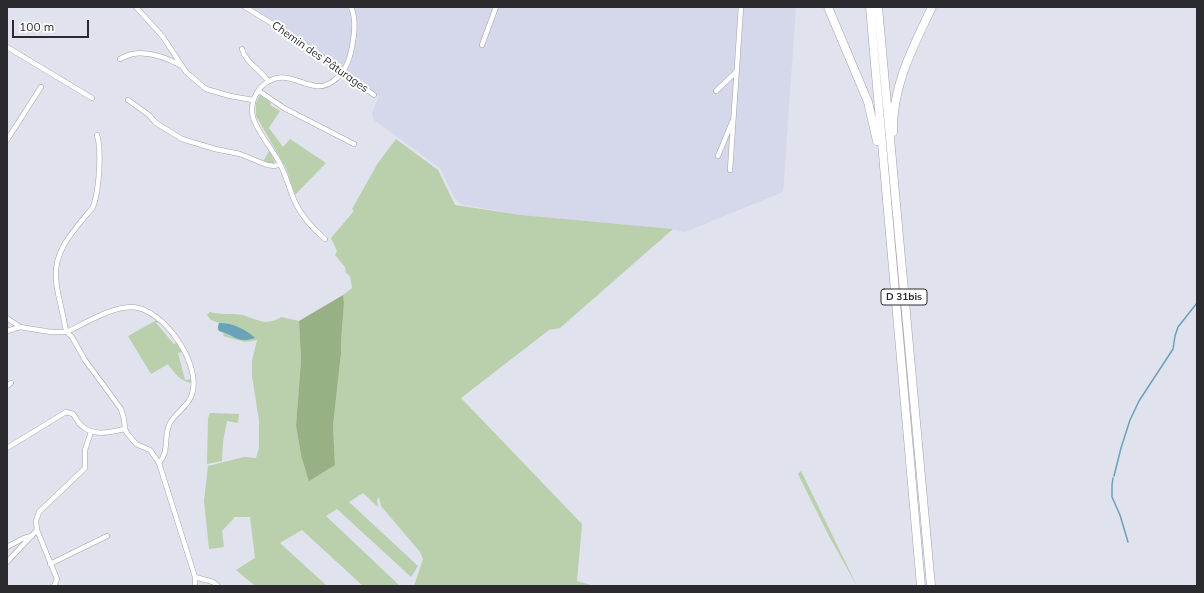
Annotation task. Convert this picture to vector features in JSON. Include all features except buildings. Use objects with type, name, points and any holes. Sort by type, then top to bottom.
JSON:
[{"type":"highway","points":[[828,7],[868,102],[876,132],[881,176],[888,209]]},
{"type":"highway","name":"D 31bis","points":[[870,7],[921,586]]},
{"type":"highway","name":"D 31bis","points":[[878,7],[931,586]]},
{"type":"highway","points":[[892,172],[894,151],[893,118],[897,93],[904,68],[932,7]]},
{"type":"street","points":[[136,7],[163,37],[186,72],[206,88],[230,96],[253,100]]},
{"type":"street","name":"Chemin des Pâturages","points":[[245,7],[294,37],[374,95]]},
{"type":"street","points":[[325,239],[309,226],[295,202],[280,164],[253,118],[252,108],[253,100],[258,91],[268,81],[278,78],[294,79],[310,86],[321,87],[331,84],[342,72],[350,59],[355,35],[351,7]]},
{"type":"street","points":[[482,45],[496,7]]},
{"type":"street","points":[[730,170],[741,7]]},
{"type":"street","points":[[7,47],[92,98]]},
{"type":"street","points":[[242,49],[244,55],[266,76],[268,81]]},
{"type":"street","points":[[120,59],[133,54],[149,54],[168,59],[182,66]]},
{"type":"street","points":[[716,91],[737,71]]},
{"type":"street","points":[[7,140],[41,87]]},
{"type":"street","points":[[258,91],[284,108],[354,144]]},
{"type":"street","points":[[128,100],[150,115],[156,123],[182,139],[215,149],[240,154],[267,166],[275,166],[280,164]]},
{"type":"street","points":[[718,156],[733,118]]},
{"type":"street","points":[[97,135],[99,143],[98,182],[93,208],[64,245],[56,263],[56,279],[65,327],[85,360],[121,409],[125,429],[136,444],[150,450],[160,463],[195,577],[195,586]]},
{"type":"street","points":[[7,318],[20,327],[51,332],[67,332],[118,308],[133,307],[148,311],[164,324],[176,337],[186,355],[193,380],[193,394],[187,405],[170,423],[166,433],[166,453],[160,463]]},
{"type":"street","points":[[7,331],[20,327]]},
{"type":"street","points":[[7,448],[66,412],[73,414],[82,426],[91,432],[112,432],[125,429]]},
{"type":"street","points":[[54,586],[57,579],[37,530],[36,521],[39,512],[85,468],[85,450],[91,432]]},
{"type":"street","points":[[7,562],[37,530]]},
{"type":"street","points":[[7,547],[24,538],[32,536]]},
{"type":"street","points":[[50,564],[107,536]]},
{"type":"street","points":[[195,577],[213,582],[218,586]]},
{"type":"shaded area","points":[[246,7],[796,7],[783,192],[685,232],[673,229],[521,215],[461,204],[455,199],[440,168],[374,120],[372,113],[379,96],[346,73],[340,66]]},
{"type":"green space","points":[[260,95],[271,103],[270,105],[280,111],[269,128],[283,147],[290,139],[326,163],[295,195],[286,168],[256,116],[256,103]]},
{"type":"green space","points":[[396,139],[438,170],[455,205],[521,215],[673,229],[560,328],[549,330],[461,398],[582,524],[577,581],[594,586],[414,586],[423,559],[420,552],[381,506],[379,497],[377,500],[378,507],[363,493],[349,502],[418,566],[411,577],[337,509],[326,516],[400,586],[363,586],[302,530],[280,543],[327,586],[255,586],[236,570],[255,558],[250,517],[235,517],[222,531],[224,547],[209,549],[204,501],[208,466],[244,457],[256,458],[259,448],[259,421],[252,376],[252,361],[257,340],[245,342],[223,336],[224,334],[217,329],[219,323],[211,320],[207,315],[210,312],[242,315],[266,322],[276,320],[281,317],[299,321],[301,360],[296,426],[301,455],[335,465],[333,425],[341,354],[344,303],[343,295],[352,288],[350,276],[346,273],[345,267],[335,255],[337,251],[331,238],[354,211],[352,209],[378,163]]},
{"type":"green space","points":[[269,151],[275,162],[272,164],[263,162]]},
{"type":"green space","points":[[343,295],[344,303],[341,354],[333,425],[335,465],[309,481],[301,455],[296,426],[301,360],[299,321]]},
{"type":"green space","points":[[157,320],[158,321],[156,323],[174,344],[177,342],[182,352],[178,353],[185,380],[193,379],[193,383],[189,383],[182,379],[168,364],[151,374],[128,336]]},
{"type":"green space","points":[[210,413],[239,414],[238,423],[227,421],[223,442],[222,461],[207,464],[208,418]]},
{"type":"green space","points":[[801,471],[857,586],[830,538],[798,474]]},
{"type":"water","points":[[219,323],[238,327],[255,338],[244,340],[219,331]]},
{"type":"waterway","points":[[1114,476],[1130,420],[1139,401],[1173,349],[1178,327],[1197,303]]},
{"type":"waterway","points":[[1113,478],[1112,497],[1120,515],[1128,542]]}]
